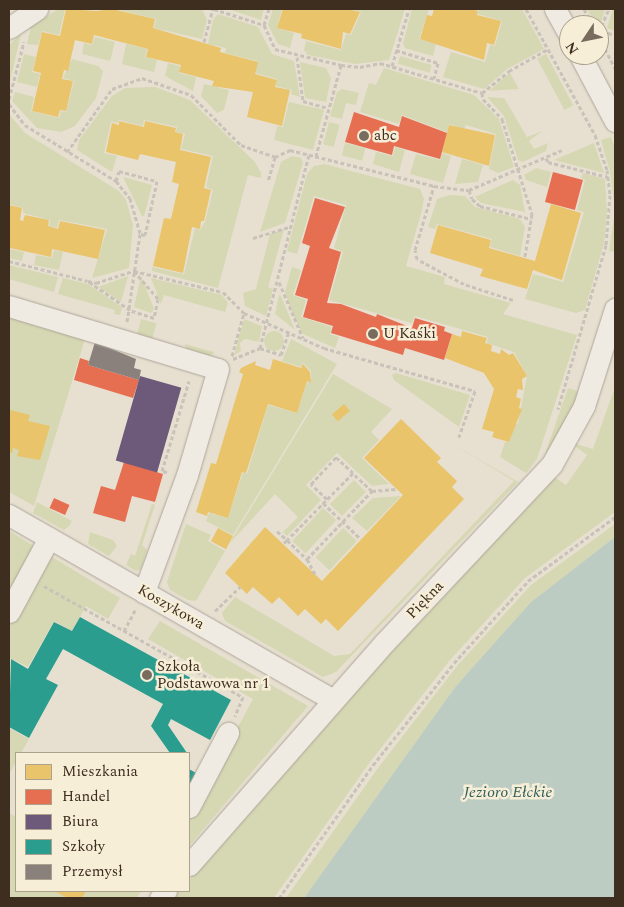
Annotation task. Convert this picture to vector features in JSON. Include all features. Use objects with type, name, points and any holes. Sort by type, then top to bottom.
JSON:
[{"type":"street","points":[[17,32],[37,9]]},
{"type":"street","points":[[585,65],[615,121]]},
{"type":"street","points":[[9,306],[218,369],[187,475],[142,598]]},
{"type":"street","name":"Piękna","points":[[190,864],[333,700],[540,479],[561,452],[584,406],[615,309]]},
{"type":"street","name":"Koszykowa","points":[[9,515],[49,538],[142,598],[333,700]]},
{"type":"street","points":[[9,612],[49,538]]},
{"type":"street","points":[[190,805],[228,733]]},
{"type":"path","points":[[204,42],[214,9],[264,24]]},
{"type":"path","points":[[269,9],[264,24],[275,50],[297,57],[341,65],[360,67],[380,62],[482,93]]},
{"type":"path","points":[[392,66],[409,9]]},
{"type":"path","points":[[526,9],[595,134],[608,177],[611,213],[606,244],[555,416]]},
{"type":"path","points":[[9,99],[17,32]]},
{"type":"path","points":[[396,50],[438,62],[434,78]]},
{"type":"path","points":[[482,93],[509,71],[548,50]]},
{"type":"path","points":[[297,57],[303,101],[328,108]]},
{"type":"path","points":[[609,57],[615,69]]},
{"type":"path","points":[[316,156],[341,65]]},
{"type":"path","points":[[67,152],[112,89],[142,78],[191,94],[240,145],[276,157]]},
{"type":"path","points":[[482,93],[483,99],[502,119],[519,170],[532,219],[525,256]]},
{"type":"path","points":[[9,104],[25,125],[116,181],[135,207],[140,234],[130,310],[122,339]]},
{"type":"path","points":[[268,181],[276,157],[290,150],[434,186],[469,190],[562,150]]},
{"type":"path","points":[[260,348],[279,282],[279,266],[288,227],[309,154]]},
{"type":"path","points":[[546,158],[548,162],[608,177]]},
{"type":"path","points":[[116,181],[119,171],[156,181],[145,235],[140,234]]},
{"type":"path","points":[[434,186],[415,250],[417,259],[464,284],[513,300]]},
{"type":"path","points":[[469,190],[472,199],[480,206],[532,219]]},
{"type":"path","points":[[611,213],[615,214]]},
{"type":"path","points":[[253,238],[288,227]]},
{"type":"path","points":[[9,261],[96,283],[134,271],[223,292],[244,313],[324,348],[475,391],[459,437]]},
{"type":"path","points":[[88,281],[130,310],[154,318],[158,299],[134,271]]},
{"type":"path","points":[[279,282],[303,339]]},
{"type":"path","points":[[231,360],[260,348],[280,355],[289,332]]},
{"type":"path","points":[[361,539],[343,522],[310,484],[336,457],[372,491]]},
{"type":"path","points":[[283,544],[353,473]]},
{"type":"path","points":[[307,559],[372,491],[396,488]]},
{"type":"path","points":[[280,898],[373,765],[460,656],[528,581],[615,517]]},
{"type":"path","points":[[277,531],[307,559],[315,574]]},
{"type":"path","points":[[28,578],[243,697]]},
{"type":"path","points":[[212,618],[218,606],[240,587]]},
{"type":"path","points":[[124,631],[142,598]]},
{"type":"green space","points":[[58,9],[65,9],[59,35],[42,31],[38,45],[27,44],[31,27]]},
{"type":"green space","points":[[116,9],[202,9],[207,20],[202,39],[154,28],[156,19]]},
{"type":"green space","points":[[228,9],[264,9],[261,20]]},
{"type":"green space","points":[[273,9],[282,9],[277,28],[294,33],[290,48],[278,44],[268,25]]},
{"type":"green space","points":[[350,9],[405,9],[389,60],[355,64],[308,55],[304,50],[306,41],[341,50],[346,34],[351,35],[361,12]]},
{"type":"green space","points":[[412,9],[429,9],[419,39],[436,44],[433,56],[405,48],[403,43]]},
{"type":"green space","points":[[475,9],[522,9],[544,49],[507,69],[484,89],[443,77],[451,52],[485,62],[490,45],[495,46],[502,21],[478,14],[479,10]]},
{"type":"green space","points":[[587,9],[605,9],[603,15],[590,15]]},
{"type":"green space","points":[[613,9],[615,9],[615,31],[609,29]]},
{"type":"green space","points":[[218,14],[258,27],[272,54],[294,61],[300,97],[291,94],[292,90],[276,86],[277,79],[255,73],[257,61],[225,53],[226,48],[208,44],[213,20]]},
{"type":"green space","points":[[21,34],[9,86],[9,45]]},
{"type":"green space","points":[[95,37],[115,42],[110,61],[82,54],[84,43],[92,45]]},
{"type":"green space","points":[[126,44],[147,49],[145,57],[157,60],[154,72],[122,64]]},
{"type":"green space","points":[[24,54],[36,57],[32,72],[40,74],[37,87],[17,82]]},
{"type":"green space","points":[[546,54],[573,105],[564,110],[537,59]]},
{"type":"green space","points":[[400,56],[432,65],[430,73],[398,64]]},
{"type":"green space","points":[[72,59],[98,66],[103,71],[96,98],[75,126],[61,132],[37,128],[12,101],[15,92],[34,97],[31,111],[59,118],[61,111],[66,112],[74,81],[63,78]]},
{"type":"green space","points":[[300,62],[326,68],[331,78],[326,102],[305,98]]},
{"type":"green space","points":[[168,63],[180,66],[179,73],[196,77],[193,91],[165,76]]},
{"type":"green space","points":[[384,68],[474,95],[499,119],[514,167],[498,173],[489,169],[496,134],[466,125],[464,129],[449,124],[447,132],[402,115],[399,124],[360,112],[369,83],[376,85]]},
{"type":"green space","points":[[510,73],[519,89],[489,91],[505,77]]},
{"type":"green space","points":[[204,84],[229,90],[224,110],[217,113],[201,96]]},
{"type":"green space","points":[[155,87],[190,100],[255,162],[261,173],[261,178],[248,175],[218,288],[152,271],[152,267],[184,274],[195,228],[200,230],[205,222],[213,190],[206,187],[213,156],[181,149],[185,134],[176,132],[177,127],[144,120],[143,126],[119,120],[118,123],[111,122],[104,153],[117,156],[112,172],[77,150],[79,140],[112,96],[125,88]]},
{"type":"green space","points":[[342,89],[359,93],[356,105],[346,103],[342,119],[330,116],[337,92]]},
{"type":"green space","points":[[487,97],[504,98],[527,137],[542,131],[529,141],[534,149],[548,143],[546,151],[523,162],[518,160],[504,116]]},
{"type":"green space","points":[[289,102],[324,110],[313,150],[274,140],[277,126],[283,127]]},
{"type":"green space","points":[[9,114],[25,133],[119,191],[126,200],[133,225],[129,268],[92,278],[107,229],[59,220],[57,228],[49,226],[50,220],[23,213],[23,208],[9,204]]},
{"type":"green space","points":[[329,122],[340,125],[334,147],[323,144]]},
{"type":"green space","points":[[611,137],[615,148],[615,210],[610,172],[601,140]]},
{"type":"green space","points":[[345,143],[365,148],[362,161],[342,156]]},
{"type":"green space","points":[[594,143],[604,173],[554,160]]},
{"type":"green space","points":[[395,147],[405,150],[399,172],[373,164],[376,152],[393,156]]},
{"type":"green space","points":[[442,153],[451,156],[443,183],[410,174],[416,154],[440,160]]},
{"type":"green space","points":[[292,156],[301,158],[303,163],[285,223],[260,232],[281,162]]},
{"type":"green space","points":[[462,159],[483,165],[478,182],[455,184]]},
{"type":"green space","points":[[324,164],[420,189],[424,199],[422,210],[406,266],[445,277],[444,284],[511,303],[503,314],[577,335],[537,459],[526,473],[500,457],[505,442],[509,442],[515,424],[518,424],[527,376],[514,352],[487,343],[488,337],[415,316],[412,323],[329,300],[343,252],[334,248],[346,205],[314,196],[297,254],[287,251],[307,174],[314,166]]},
{"type":"green space","points":[[536,168],[551,172],[547,187],[526,180],[524,175]]},
{"type":"green space","points":[[583,173],[605,179],[607,213],[604,243],[585,310],[576,313],[525,299],[533,274],[563,282],[584,212],[577,210],[585,180],[581,178]]},
{"type":"green space","points":[[123,177],[152,185],[144,216],[142,216]]},
{"type":"green space","points":[[513,180],[520,185],[525,212],[481,203],[475,197]]},
{"type":"green space","points":[[450,195],[465,196],[475,207],[520,219],[525,227],[520,256],[490,247],[492,239],[437,224],[435,229],[428,227],[437,199]]},
{"type":"green space","points":[[615,218],[615,252],[609,251]]},
{"type":"green space","points":[[284,229],[268,287],[273,289],[266,316],[245,306],[243,293],[256,289],[270,234]]},
{"type":"green space","points":[[9,249],[24,252],[22,261],[9,258]]},
{"type":"green space","points":[[54,250],[63,252],[59,270],[34,265],[36,255],[52,258]]},
{"type":"green space","points":[[9,265],[58,277],[54,292],[9,279]]},
{"type":"green space","points":[[292,267],[301,270],[293,295],[306,300],[301,317],[332,327],[330,334],[339,337],[335,348],[303,334],[292,313],[285,292]]},
{"type":"green space","points":[[128,276],[121,302],[98,287]]},
{"type":"green space","points":[[141,276],[154,309],[151,313],[134,307]]},
{"type":"green space","points":[[63,278],[88,284],[122,307],[120,315],[114,314],[115,310],[58,294]]},
{"type":"green space","points":[[151,278],[222,295],[228,303],[225,312],[164,295],[161,304]]},
{"type":"green space","points":[[279,295],[281,296],[295,330],[275,314]]},
{"type":"green space","points":[[9,317],[85,339],[34,506],[9,492]]},
{"type":"green space","points":[[141,319],[156,323],[152,341],[136,336]]},
{"type":"green space","points":[[244,319],[262,326],[259,342],[245,339],[240,343],[241,351],[234,355]]},
{"type":"green space","points":[[274,331],[281,334],[284,341],[281,348],[274,351],[267,348],[264,341],[267,334]]},
{"type":"green space","points":[[291,339],[337,364],[233,535],[206,521],[209,513],[228,518],[243,472],[247,474],[268,405],[297,413],[307,382],[311,383],[311,371],[303,363],[301,367],[282,361]]},
{"type":"green space","points":[[185,344],[214,352],[208,357],[186,349]]},
{"type":"green space","points":[[396,373],[470,395],[459,427],[394,380],[392,375]]},
{"type":"green space","points":[[333,374],[392,409],[371,432],[379,440],[362,458],[389,484],[372,486],[337,453],[306,485],[321,500],[287,536],[283,532],[298,517],[275,494],[229,544]]},
{"type":"green space","points":[[615,387],[615,512],[525,578],[450,660],[370,762],[274,898],[173,898],[178,892],[190,892],[190,879],[344,700],[553,476],[566,485],[587,455],[575,446],[576,444],[593,449]]},
{"type":"green space","points":[[568,388],[580,392],[565,425],[544,457]]},
{"type":"green space","points":[[448,441],[518,482],[336,672],[323,677],[225,621],[222,613],[235,597],[334,656],[350,654],[514,481]]},
{"type":"green space","points":[[354,480],[366,492],[342,516],[330,504]]},
{"type":"green space","points":[[401,496],[367,531],[352,518],[373,498]]},
{"type":"green space","points":[[37,502],[72,521],[69,526],[64,530],[33,513]]},
{"type":"green space","points":[[152,504],[155,505],[142,545],[147,550],[141,569],[136,571],[126,565],[131,554],[135,556]]},
{"type":"green space","points":[[323,508],[336,520],[305,553],[292,541]]},
{"type":"green space","points":[[186,524],[211,535],[208,541],[225,551],[196,601],[188,600],[170,590],[167,582]]},
{"type":"green space","points":[[615,524],[615,537],[531,602],[456,686],[304,898],[286,898],[378,768],[457,666],[531,585]]},
{"type":"green space","points":[[343,528],[357,541],[330,570],[316,557]]},
{"type":"green space","points":[[9,531],[120,598],[108,619],[86,606],[72,631],[54,621],[28,667],[10,658],[9,660]]},
{"type":"green space","points":[[90,532],[113,540],[117,546],[109,556],[88,544]]},
{"type":"green space","points":[[160,621],[308,706],[190,845],[190,816],[253,699],[148,639]]},
{"type":"green space","points":[[9,728],[29,739],[22,752],[15,752],[15,763],[9,775]]},
{"type":"green space","points":[[9,813],[15,816],[15,892],[141,892],[136,898],[9,898]]},
{"type":"water","name":"Jezioro Ełckie","points":[[615,537],[615,898],[304,898],[456,686],[531,602]]},
{"type":"building: Mieszkania","points":[[66,9],[97,11],[112,9],[155,19],[153,28],[221,48],[220,52],[258,62],[255,74],[277,80],[275,87],[290,90],[282,126],[247,117],[253,92],[212,86],[214,81],[179,72],[181,65],[146,57],[148,49],[94,35],[92,44],[75,40],[68,71],[64,70],[62,79],[73,81],[66,111],[60,110],[58,117],[32,111],[41,73],[33,71],[42,32],[60,36]]},
{"type":"building: Mieszkania","points":[[283,9],[347,9],[360,12],[350,34],[343,32],[341,49],[301,38],[302,34],[277,28]]},
{"type":"building: Mieszkania","points":[[434,9],[470,9],[478,11],[477,15],[501,21],[494,45],[487,43],[484,60],[420,39],[427,15],[432,16]]},
{"type":"building: Mieszkania","points":[[119,121],[144,127],[145,121],[176,128],[175,132],[183,134],[180,150],[211,157],[204,188],[211,190],[204,221],[201,221],[200,229],[192,227],[183,273],[153,266],[164,218],[171,219],[179,184],[172,182],[176,162],[140,154],[138,160],[106,152],[112,123],[119,125]]},
{"type":"building: Mieszkania","points":[[449,125],[495,135],[489,166],[442,152]]},
{"type":"building: Mieszkania","points":[[551,204],[581,213],[562,280],[533,270],[527,289],[480,276],[483,269],[430,253],[438,225],[491,240],[489,248],[535,261]]},
{"type":"building: Mieszkania","points":[[9,205],[22,208],[20,220],[23,221],[25,215],[49,220],[48,226],[58,229],[60,221],[105,230],[98,259],[52,249],[51,257],[10,248]]},
{"type":"building: Mieszkania","points":[[462,331],[487,338],[485,343],[492,345],[491,351],[500,354],[501,349],[509,355],[513,353],[527,376],[522,379],[523,390],[518,389],[516,397],[521,399],[519,408],[522,409],[509,442],[492,437],[494,432],[482,429],[494,389],[484,373],[445,358],[452,334],[461,337]]},
{"type":"building: Mieszkania","points":[[273,359],[301,368],[303,364],[310,372],[311,383],[307,381],[297,413],[268,404],[246,473],[242,472],[228,518],[208,512],[207,516],[196,512],[211,463],[216,464],[243,374],[239,372],[241,368],[256,361],[255,365],[270,370]]},
{"type":"building: Mieszkania","points":[[344,404],[350,411],[338,421],[332,414]]},
{"type":"building: Mieszkania","points":[[9,405],[10,410],[30,415],[28,421],[50,426],[40,460],[17,456],[19,450],[13,448],[12,453],[9,452]]},
{"type":"building: Mieszkania","points":[[401,419],[441,458],[437,462],[457,481],[452,487],[464,499],[338,631],[326,619],[321,624],[305,609],[298,616],[279,597],[272,604],[253,587],[247,594],[225,573],[265,527],[322,581],[403,495],[364,458]]},
{"type":"building: Mieszkania","points":[[218,528],[233,536],[226,549],[211,541]]},
{"type":"building: Mieszkania","points":[[56,892],[85,892],[82,898],[68,898]]},
{"type":"building: Handel","points":[[354,112],[399,127],[402,116],[447,133],[440,159],[394,146],[392,155],[345,142]]},
{"type":"building: Handel","points":[[553,172],[583,180],[575,210],[545,202]]},
{"type":"building: Handel","points":[[315,198],[345,207],[329,248],[341,252],[327,303],[341,304],[376,317],[377,314],[412,328],[415,318],[445,327],[444,331],[452,334],[444,360],[405,348],[403,355],[331,333],[333,326],[303,317],[308,299],[295,295],[310,246],[302,243]]},
{"type":"building: Handel","points":[[80,358],[89,361],[88,365],[139,380],[133,398],[74,380]]},
{"type":"building: Handel","points":[[124,462],[163,474],[155,502],[132,496],[125,522],[93,513],[101,486],[115,490]]},
{"type":"building: Handel","points":[[54,498],[70,505],[65,515],[50,508]]},
{"type":"building: Biura","points":[[140,376],[181,388],[157,472],[116,461]]},
{"type":"building: Szkoły","name":"Szkoła Podstawowa nr 1","points":[[80,617],[231,700],[210,740],[171,719],[168,725],[186,752],[169,752],[151,726],[163,704],[63,649],[46,679],[58,685],[29,738],[9,727],[11,659],[28,669],[54,622],[72,631]]},
{"type":"building: Szkoły","points":[[190,770],[196,773],[190,783]]},
{"type":"building: Przemysł","points":[[95,342],[136,359],[134,368],[141,370],[139,380],[88,365]]},
{"type":"place","name":"abc","points":[[364,136]]},
{"type":"place","name":"U Kaśki","points":[[373,334]]},
{"type":"place","name":"Szkoła Podstawowa nr 1","points":[[147,675]]}]
